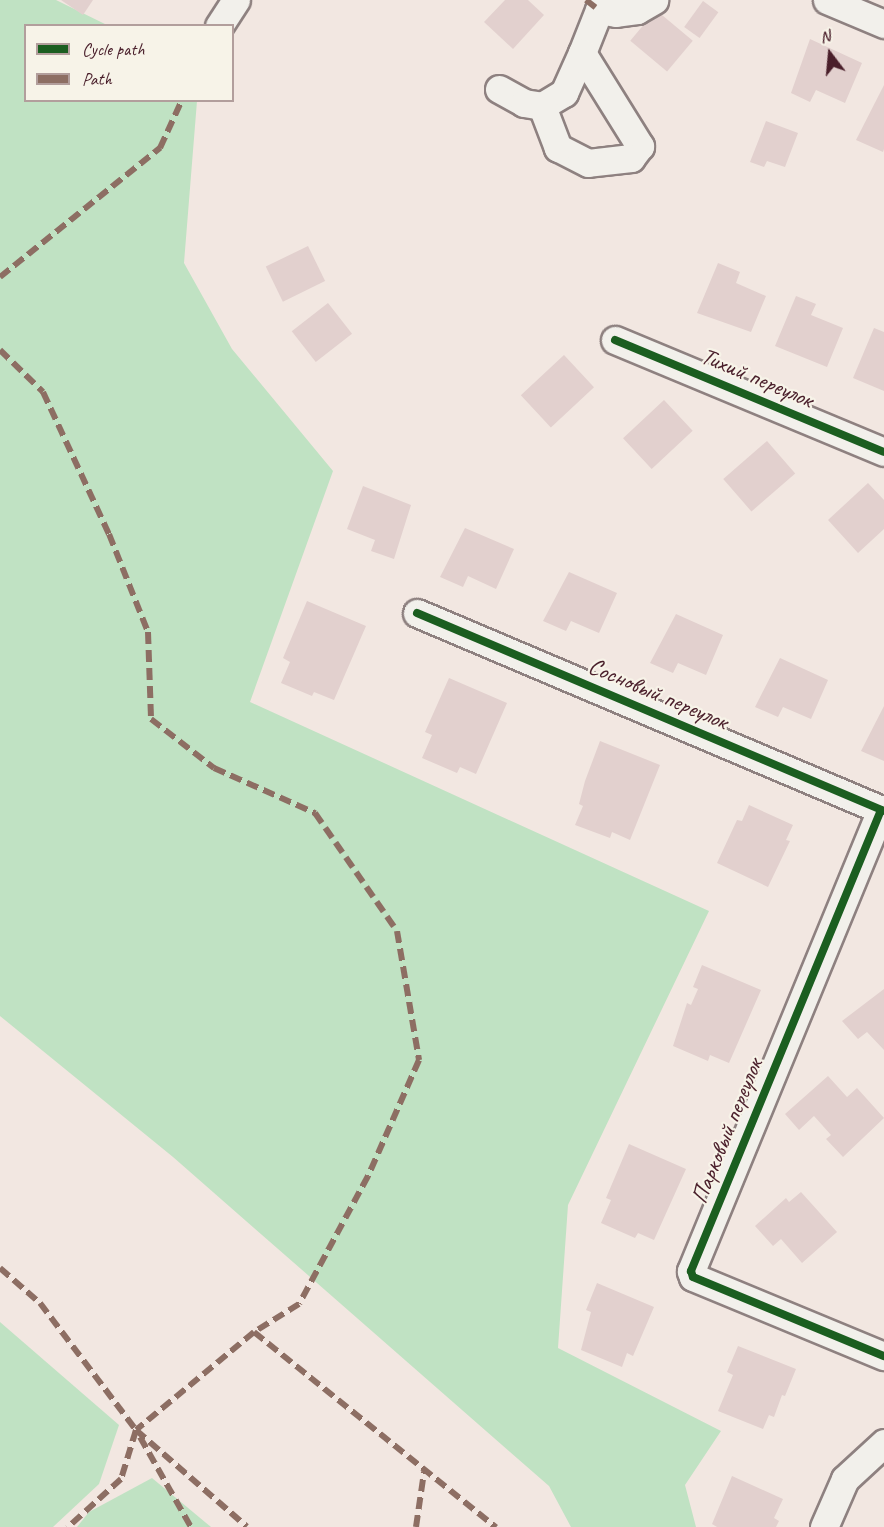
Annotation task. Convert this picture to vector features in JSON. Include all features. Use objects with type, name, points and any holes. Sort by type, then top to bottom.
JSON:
[{"type":"street","points":[[220,24],[236,0]]},
{"type":"street","points":[[499,89],[524,103],[542,106],[564,93],[599,10],[616,13],[637,9],[654,0]]},
{"type":"street","points":[[827,0],[884,24]]},
{"type":"street","points":[[542,106],[558,148],[588,163],[632,158],[640,146],[582,54]]},
{"type":"street","name":"Тихий переулок","points":[[615,340],[884,452]]},
{"type":"street","name":"Сосновый переулок","points":[[417,613],[882,810]]},
{"type":"street","name":"Парковый переулок","points":[[882,810],[691,1271],[693,1276],[884,1356]]},
{"type":"street","points":[[824,1527],[845,1479],[884,1443]]},
{"type":"green space","points":[[0,0],[56,0],[105,24],[24,24],[24,102],[197,102],[184,263],[232,349],[333,471],[250,702],[709,911],[568,1205],[558,1348],[721,1431],[685,1485],[696,1527],[571,1527],[549,1486],[173,1157],[0,1016]]},
{"type":"green space","points":[[0,1322],[119,1425],[99,1484],[53,1527],[0,1527]]},
{"type":"green space","points":[[152,1478],[211,1527],[77,1527],[89,1512]]},
{"type":"building","points":[[61,0],[93,0],[83,15]]},
{"type":"building","points":[[505,0],[528,0],[544,15],[513,49],[484,22]]},
{"type":"building","points":[[703,1],[718,12],[700,38],[684,27]]},
{"type":"building","points":[[656,10],[693,41],[667,71],[630,41]]},
{"type":"building","points":[[810,39],[862,63],[845,103],[816,90],[810,102],[791,93]]},
{"type":"building","points":[[884,85],[884,149],[883,152],[856,140]]},
{"type":"building","points":[[766,121],[798,133],[785,167],[767,161],[764,167],[750,162]]},
{"type":"building","points":[[308,246],[325,281],[283,302],[266,267]]},
{"type":"building","points":[[718,263],[740,272],[736,283],[766,296],[751,332],[697,313]]},
{"type":"building","points":[[796,296],[816,304],[811,315],[843,328],[827,367],[775,346]]},
{"type":"building","points":[[328,303],[352,334],[316,362],[292,331]]},
{"type":"building","points":[[874,328],[884,332],[884,391],[853,378]]},
{"type":"building","points":[[564,355],[594,387],[551,427],[521,395]]},
{"type":"building","points":[[664,400],[693,431],[652,469],[623,438]]},
{"type":"building","points":[[767,441],[795,473],[751,512],[723,479]]},
{"type":"building","points":[[868,483],[884,500],[884,529],[858,553],[828,520]]},
{"type":"building","points":[[363,486],[411,505],[394,559],[371,551],[375,540],[347,529]]},
{"type":"building","points":[[465,528],[514,549],[496,589],[468,576],[463,587],[440,577]]},
{"type":"building","points":[[569,572],[617,593],[599,633],[571,621],[566,631],[543,621]]},
{"type":"building","points":[[307,601],[366,626],[334,700],[314,692],[312,696],[281,683],[290,662],[283,658]]},
{"type":"building","points":[[676,614],[723,635],[706,675],[678,663],[673,673],[650,663]]},
{"type":"building","points":[[780,658],[828,680],[811,719],[783,707],[778,717],[755,707]]},
{"type":"building","points":[[449,678],[507,703],[476,774],[460,767],[457,773],[422,758],[432,735],[425,732]]},
{"type":"building","points":[[884,706],[884,761],[861,751]]},
{"type":"building","points":[[600,741],[660,765],[630,840],[612,832],[610,838],[575,825],[583,806],[579,804],[585,781]]},
{"type":"building","points":[[749,805],[793,825],[786,840],[790,841],[768,887],[717,863],[737,820],[742,821]]},
{"type":"building","points":[[702,965],[761,990],[729,1063],[710,1055],[708,1061],[673,1046],[687,1003],[691,1005],[698,989],[693,987]]},
{"type":"building","points":[[884,989],[884,1050],[867,1032],[858,1039],[842,1021]]},
{"type":"building","points":[[828,1076],[847,1097],[857,1088],[884,1118],[843,1157],[826,1139],[831,1135],[814,1116],[799,1130],[785,1114]]},
{"type":"building","points":[[629,1144],[686,1169],[654,1240],[638,1233],[635,1238],[601,1223],[611,1200],[606,1198]]},
{"type":"building","points":[[801,1192],[837,1232],[802,1263],[781,1239],[773,1246],[755,1226],[786,1198],[789,1202]]},
{"type":"building","points":[[597,1283],[654,1307],[633,1356],[627,1353],[622,1367],[581,1350],[591,1312],[586,1310]]},
{"type":"building","points":[[738,1346],[796,1369],[785,1396],[782,1395],[774,1417],[769,1415],[763,1429],[718,1411],[733,1375],[727,1372]]},
{"type":"building","points":[[732,1476],[783,1499],[774,1518],[779,1521],[776,1527],[717,1527],[712,1524]]},
{"type":"marked path","points":[[586,0],[599,10]]},
{"type":"marked path","points":[[0,277],[160,148],[181,102]]},
{"type":"marked path","points":[[0,350],[43,392],[109,534],[148,632],[151,719],[214,768],[315,813],[397,931],[419,1060],[368,1176],[299,1304],[254,1332],[136,1430],[121,1479],[68,1527]]},
{"type":"marked path","points":[[0,1268],[40,1303],[136,1430],[247,1527]]},
{"type":"marked path","points":[[254,1332],[496,1527]]},
{"type":"marked path","points":[[140,1437],[191,1527]]},
{"type":"marked path","points":[[416,1527],[424,1472]]},
{"type":"cycle path","points":[[615,340],[884,452]]},
{"type":"cycle path","points":[[417,613],[884,811]]},
{"type":"cycle path","points":[[881,810],[691,1271],[693,1277],[884,1356]]}]
